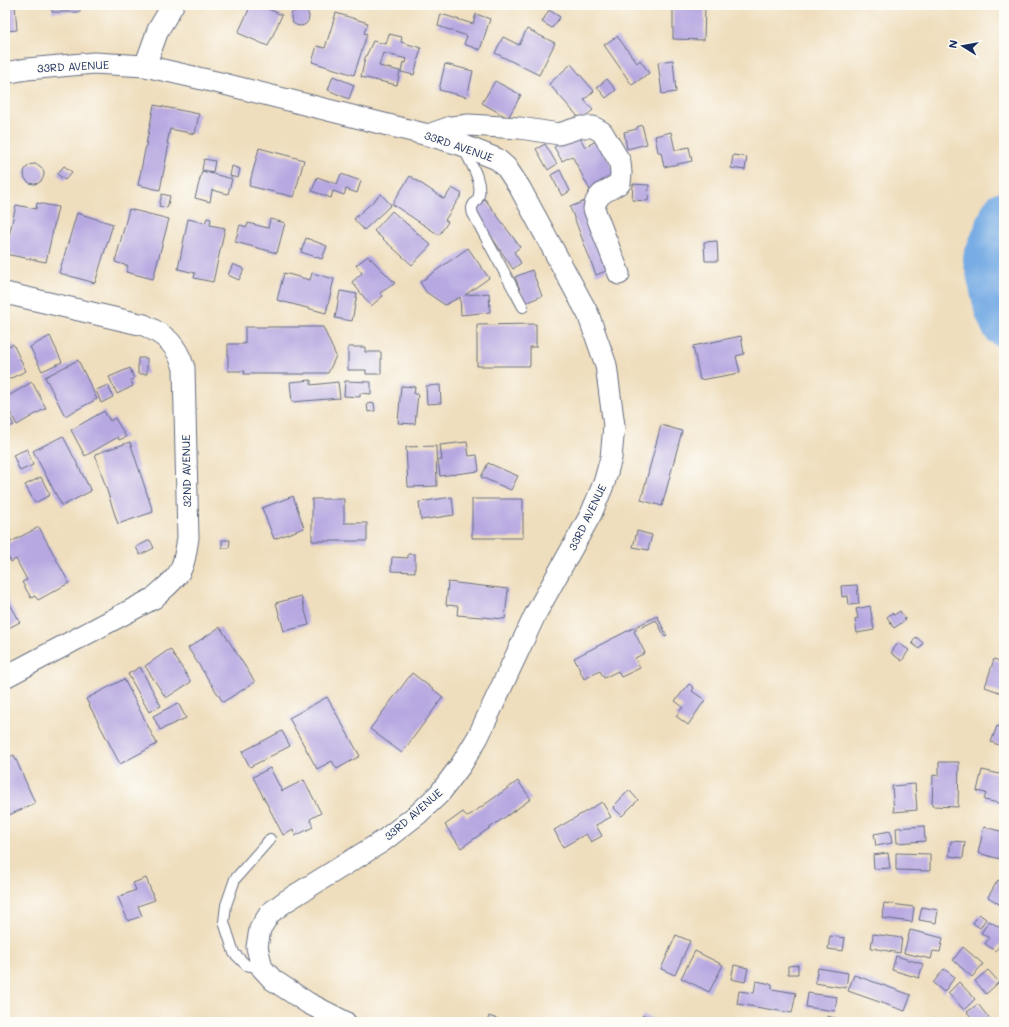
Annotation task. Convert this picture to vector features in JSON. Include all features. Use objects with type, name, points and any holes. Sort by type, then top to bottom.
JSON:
[{"type":"street","points":[[145,66],[158,30],[174,5]]},
{"type":"street","name":"33RD AVENUE","points":[[5,73],[27,69],[94,63],[145,66],[220,83],[428,135],[497,159],[506,167],[520,188],[588,314],[606,365],[614,426],[611,458],[604,483],[591,514],[535,615],[478,737],[461,765],[440,792],[418,814],[383,841],[286,901],[270,913],[260,930],[257,947],[262,968]]},
{"type":"street","points":[[428,135],[451,128],[469,125],[520,128],[551,134],[559,134],[581,127],[593,127],[602,132],[620,162],[620,183],[600,195],[595,201],[594,209],[619,274]]},
{"type":"street","name":"32ND AVENUE","points":[[5,293],[144,325],[162,334],[172,344],[180,355],[184,368],[188,538],[185,556],[179,573],[154,598],[5,677]]},
{"type":"street","points":[[262,968],[273,980],[308,1003],[345,1022]]},
{"type":"lane","points":[[462,146],[478,179],[480,188],[479,197],[471,209],[524,307]]},
{"type":"lane","points":[[262,968],[246,966],[234,953],[224,922],[226,905],[235,879],[270,839]]},
{"type":"building","points":[[5,5],[15,5],[17,30],[5,31]]},
{"type":"building","points":[[52,5],[80,5],[80,12],[52,12]]},
{"type":"building","points":[[251,5],[259,5],[282,15],[268,46],[238,33]]},
{"type":"building","points":[[673,5],[705,7],[704,40],[673,39]]},
{"type":"building","points":[[300,8],[304,9],[308,13],[308,21],[304,25],[300,26],[296,25],[292,21],[291,17],[292,13],[296,9]]},
{"type":"building","points":[[549,10],[560,17],[552,28],[542,22]]},
{"type":"building","points":[[336,13],[368,23],[364,33],[367,34],[354,75],[312,62],[317,46],[325,48]]},
{"type":"building","points":[[441,14],[473,24],[476,14],[490,19],[480,50],[464,44],[467,36],[438,26]]},
{"type":"building","points":[[527,29],[555,43],[539,75],[495,53],[503,37],[519,45]]},
{"type":"building","points":[[389,34],[402,37],[401,42],[421,48],[414,75],[401,72],[403,62],[406,63],[407,59],[383,53],[379,66],[400,71],[397,85],[361,77],[365,58],[373,41],[386,44]]},
{"type":"building","points":[[617,36],[637,63],[640,60],[649,73],[632,85],[604,45]]},
{"type":"building","points":[[673,60],[676,92],[662,94],[658,62]]},
{"type":"building","points":[[445,64],[473,71],[467,97],[439,90]]},
{"type":"building","points":[[571,64],[594,91],[584,100],[593,110],[581,120],[549,84]]},
{"type":"building","points":[[333,76],[354,85],[349,99],[328,90]]},
{"type":"building","points":[[607,79],[616,90],[606,98],[597,87]]},
{"type":"building","points":[[495,81],[521,95],[508,118],[482,103]]},
{"type":"building","points":[[154,105],[199,114],[195,134],[170,129],[167,144],[169,144],[160,190],[138,185]]},
{"type":"building","points":[[642,125],[647,144],[627,149],[624,132],[637,129],[637,127]]},
{"type":"building","points":[[671,132],[675,150],[689,147],[692,161],[664,167],[661,152],[658,152],[655,136]]},
{"type":"building","points":[[578,134],[585,147],[598,140],[618,177],[591,192],[572,156],[562,161],[554,147]]},
{"type":"building","points":[[545,144],[557,164],[548,170],[536,149]]},
{"type":"building","points":[[259,148],[304,160],[294,197],[249,186]]},
{"type":"building","points":[[733,155],[747,157],[745,170],[731,168]]},
{"type":"building","points":[[204,159],[215,161],[213,172],[202,170]]},
{"type":"building","points":[[34,164],[41,167],[44,174],[41,181],[34,184],[27,181],[24,174],[27,167]]},
{"type":"building","points":[[64,166],[72,172],[65,180],[57,174]]},
{"type":"building","points":[[232,166],[240,169],[238,178],[230,176]]},
{"type":"building","points":[[560,170],[570,191],[562,196],[551,175]]},
{"type":"building","points":[[202,171],[232,179],[228,194],[212,190],[210,202],[195,198]]},
{"type":"building","points":[[341,174],[361,181],[357,193],[346,189],[344,195],[333,191],[331,198],[312,191],[317,177],[337,184]]},
{"type":"building","points":[[410,176],[444,199],[452,188],[462,194],[445,220],[448,222],[439,235],[392,204]]},
{"type":"building","points":[[633,184],[649,185],[648,201],[632,200]]},
{"type":"building","points":[[162,194],[170,196],[167,208],[159,206]]},
{"type":"building","points":[[381,194],[391,205],[364,230],[354,219]]},
{"type":"building","points":[[485,199],[520,247],[514,252],[521,263],[513,269],[472,208]]},
{"type":"building","points":[[585,201],[611,269],[596,275],[570,207]]},
{"type":"building","points":[[37,203],[58,207],[46,262],[5,254],[16,205],[36,209]]},
{"type":"building","points":[[129,209],[169,219],[153,279],[126,272],[128,266],[115,262]]},
{"type":"building","points":[[392,211],[431,245],[412,265],[374,231]]},
{"type":"building","points":[[77,213],[113,224],[95,283],[59,273]]},
{"type":"building","points":[[207,218],[211,219],[210,225],[225,228],[213,282],[194,278],[195,273],[178,269],[188,219],[205,223]]},
{"type":"building","points":[[270,219],[285,223],[277,253],[235,242],[240,225],[247,227],[248,223],[268,228]]},
{"type":"building","points":[[306,238],[327,246],[322,259],[301,252]]},
{"type":"building","points":[[717,241],[718,261],[705,261],[704,242]]},
{"type":"building","points":[[468,248],[489,278],[465,295],[489,293],[490,312],[461,315],[460,297],[445,305],[426,292],[420,282]]},
{"type":"building","points":[[368,256],[395,283],[380,293],[383,296],[371,306],[352,282],[362,273],[356,265]]},
{"type":"building","points":[[233,264],[244,269],[239,280],[228,275]]},
{"type":"building","points":[[532,270],[542,296],[525,303],[515,277]]},
{"type":"building","points":[[284,273],[310,280],[312,273],[334,279],[326,313],[277,300]]},
{"type":"building","points":[[340,291],[357,294],[352,321],[335,318]]},
{"type":"building","points":[[536,324],[536,347],[530,347],[530,366],[477,366],[477,325]]},
{"type":"building","points":[[245,327],[323,327],[336,356],[328,373],[244,374],[245,371],[228,371],[228,344],[245,344]]},
{"type":"building","points":[[50,336],[62,362],[42,371],[30,347]]},
{"type":"building","points":[[741,336],[744,354],[736,356],[740,373],[700,380],[693,346]]},
{"type":"building","points":[[13,344],[26,371],[5,381],[5,348]]},
{"type":"building","points":[[348,347],[365,347],[365,352],[381,352],[381,374],[366,374],[366,370],[348,370]]},
{"type":"building","points":[[138,358],[147,358],[147,374],[138,374]]},
{"type":"building","points":[[78,360],[97,399],[65,416],[45,377]]},
{"type":"building","points":[[130,368],[134,379],[131,380],[133,386],[117,394],[109,377]]},
{"type":"building","points":[[311,380],[311,385],[338,382],[340,398],[292,402],[290,382]]},
{"type":"building","points":[[345,381],[371,382],[371,394],[360,393],[360,397],[344,396]]},
{"type":"building","points":[[32,382],[46,408],[17,425],[5,403],[5,398]]},
{"type":"building","points":[[108,385],[113,397],[101,403],[96,390]]},
{"type":"building","points":[[440,385],[441,403],[427,404],[426,386]]},
{"type":"building","points":[[401,386],[415,387],[414,394],[418,394],[415,424],[398,423]]},
{"type":"building","points":[[374,403],[375,411],[368,412],[367,404]]},
{"type":"building","points":[[5,408],[14,425],[5,429]]},
{"type":"building","points":[[104,411],[110,421],[115,418],[126,437],[119,440],[118,437],[85,456],[71,430]]},
{"type":"building","points":[[661,425],[682,431],[662,506],[641,500]]},
{"type":"building","points":[[63,436],[91,491],[62,506],[33,451]]},
{"type":"building","points":[[130,442],[153,512],[118,524],[95,454]]},
{"type":"building","points":[[467,442],[469,456],[477,455],[479,471],[440,476],[438,460],[442,460],[440,445]]},
{"type":"building","points":[[436,446],[437,486],[408,487],[406,447]]},
{"type":"building","points":[[27,449],[33,465],[20,471],[13,455]]},
{"type":"building","points":[[488,463],[518,476],[511,490],[481,477]]},
{"type":"building","points":[[41,477],[50,495],[35,503],[25,485]]},
{"type":"building","points":[[293,496],[304,528],[274,539],[262,508]]},
{"type":"building","points":[[452,497],[454,515],[421,520],[419,502]]},
{"type":"building","points":[[312,499],[344,499],[344,523],[367,523],[367,541],[312,541]]},
{"type":"building","points":[[472,499],[523,499],[523,538],[472,538]]},
{"type":"building","points":[[39,527],[69,583],[38,600],[35,596],[31,598],[22,582],[27,580],[16,559],[11,562],[5,551],[5,545]]},
{"type":"building","points":[[637,531],[652,535],[648,550],[633,547]]},
{"type":"building","points":[[150,540],[154,548],[140,555],[136,547]]},
{"type":"building","points":[[222,540],[230,540],[229,548],[222,548]]},
{"type":"building","points":[[408,554],[415,554],[415,572],[391,571],[392,557],[408,558]]},
{"type":"building","points":[[448,582],[508,589],[505,619],[457,615],[458,606],[446,605]]},
{"type":"building","points":[[857,585],[859,604],[849,605],[848,596],[842,597],[841,586]]},
{"type":"building","points":[[5,595],[20,622],[5,630]]},
{"type":"building","points":[[301,596],[309,625],[284,631],[276,603]]},
{"type":"building","points":[[870,606],[874,630],[857,633],[855,619],[858,618],[856,609]]},
{"type":"building","points":[[900,611],[906,620],[894,628],[887,617],[892,613],[894,615]]},
{"type":"building","points":[[657,616],[667,636],[665,637],[656,620],[634,631],[645,653],[635,658],[640,668],[621,677],[618,671],[604,678],[600,671],[584,679],[574,658]]},
{"type":"building","points":[[220,627],[255,682],[223,702],[188,648]]},
{"type":"building","points":[[916,637],[923,643],[919,649],[912,643]]},
{"type":"building","points":[[898,643],[909,650],[902,661],[891,653]]},
{"type":"building","points":[[170,649],[191,682],[166,698],[145,666]]},
{"type":"building","points":[[994,659],[1004,663],[1004,688],[1002,693],[985,687]]},
{"type":"building","points":[[140,667],[161,706],[149,712],[128,674]]},
{"type":"building","points":[[412,673],[443,697],[402,753],[370,729]]},
{"type":"building","points":[[124,679],[157,744],[120,764],[86,699]]},
{"type":"building","points":[[689,684],[694,688],[692,691],[705,700],[688,725],[676,716],[683,707],[675,701]]},
{"type":"building","points":[[327,697],[360,756],[337,769],[332,761],[317,769],[289,718]]},
{"type":"building","points":[[178,703],[186,718],[160,730],[153,716]]},
{"type":"building","points":[[1003,717],[1004,747],[991,742],[997,726],[999,727]]},
{"type":"building","points":[[282,731],[290,746],[250,767],[242,752]]},
{"type":"building","points":[[14,755],[35,803],[5,817],[5,759]]},
{"type":"building","points":[[939,762],[959,762],[958,807],[932,806],[933,775],[939,776]]},
{"type":"building","points":[[270,768],[282,791],[304,780],[321,813],[310,819],[313,827],[295,836],[293,829],[283,835],[253,777]]},
{"type":"building","points":[[982,770],[1004,775],[1004,804],[984,800],[986,793],[977,791]]},
{"type":"building","points":[[518,781],[531,799],[461,848],[445,825],[463,812],[467,817]]},
{"type":"building","points":[[915,784],[917,810],[894,812],[892,786]]},
{"type":"building","points":[[629,790],[638,800],[622,816],[613,807]]},
{"type":"building","points":[[602,802],[611,817],[596,825],[602,836],[591,842],[586,834],[563,847],[554,830]]},
{"type":"building","points":[[924,826],[925,841],[897,843],[896,828]]},
{"type":"building","points":[[984,827],[1004,832],[1004,860],[978,853]]},
{"type":"building","points":[[890,831],[892,843],[876,846],[874,834]]},
{"type":"building","points":[[951,841],[965,842],[963,858],[949,856]]},
{"type":"building","points":[[888,853],[890,868],[874,869],[873,855]]},
{"type":"building","points":[[896,853],[930,854],[930,871],[896,870]]},
{"type":"building","points":[[146,878],[155,900],[138,906],[142,916],[128,921],[118,897],[136,890],[133,883]]},
{"type":"building","points":[[998,880],[1004,884],[1004,907],[988,897]]},
{"type":"building","points":[[884,903],[914,907],[912,922],[882,918]]},
{"type":"building","points":[[922,907],[938,910],[936,923],[919,920]]},
{"type":"building","points":[[979,914],[986,919],[980,928],[973,923]]},
{"type":"building","points":[[989,921],[1004,930],[1004,938],[996,951],[985,944],[989,938],[981,933]]},
{"type":"building","points":[[910,930],[943,938],[940,952],[933,951],[931,959],[904,953]]},
{"type":"building","points":[[873,934],[902,938],[900,953],[871,948]]},
{"type":"building","points":[[676,935],[690,941],[675,975],[661,969]]},
{"type":"building","points":[[830,936],[845,938],[843,951],[828,949]]},
{"type":"building","points":[[963,947],[983,964],[972,977],[953,960]]},
{"type":"building","points":[[695,951],[723,965],[709,992],[681,978]]},
{"type":"building","points":[[896,956],[923,964],[919,978],[892,970]]},
{"type":"building","points":[[734,965],[748,968],[745,982],[731,979]]},
{"type":"building","points":[[798,965],[798,974],[788,974],[788,966]]},
{"type":"building","points":[[818,968],[848,973],[846,988],[815,983]]},
{"type":"building","points":[[944,969],[955,977],[944,992],[933,983]]},
{"type":"building","points":[[988,970],[999,982],[986,994],[975,981]]},
{"type":"building","points":[[854,975],[911,995],[905,1011],[848,991]]},
{"type":"building","points":[[756,981],[772,984],[772,989],[796,993],[792,1013],[737,1004],[739,991],[754,993]]},
{"type":"building","points":[[959,982],[975,999],[964,1010],[948,993]]},
{"type":"building","points":[[808,993],[837,997],[835,1011],[806,1007]]},
{"type":"building","points":[[978,1004],[992,1022],[975,1022],[967,1012]]},
{"type":"building","points":[[643,1015],[662,1022],[640,1022]]},
{"type":"building","points":[[489,1016],[506,1022],[487,1022]]},
{"type":"building","points":[[827,1016],[843,1020],[842,1022],[825,1022]]},
{"type":"building","points":[[934,1018],[937,1022],[928,1022]]},
{"type":"waterway","points":[[1004,214],[986,259],[997,308],[1004,324]]}]
